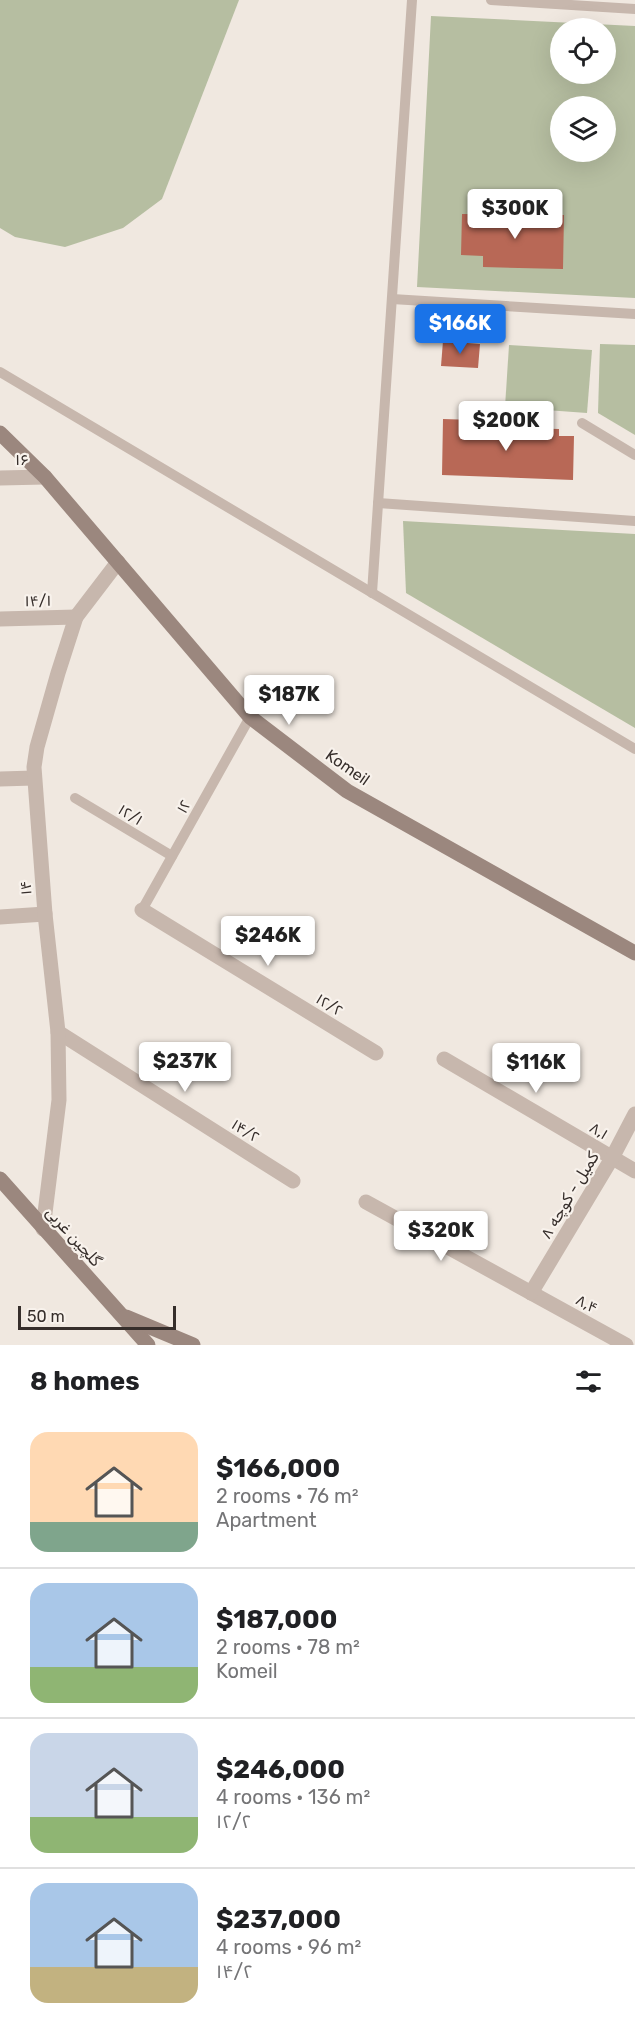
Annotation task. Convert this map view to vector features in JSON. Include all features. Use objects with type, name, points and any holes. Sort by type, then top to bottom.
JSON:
[{"type":"street","name":"Komeil","points":[[0,433],[45,477],[250,717],[347,791],[635,953]]},
{"type":"street","name":"۱۶","points":[[0,478],[45,477]]},
{"type":"street","name":"۱۴","points":[[43,1229],[59,1100],[58,1032],[45,914],[34,767],[37,747],[76,618],[118,562]]},
{"type":"street","name":"۱۴/۱","points":[[0,619],[76,618]]},
{"type":"street","points":[[0,779],[34,778]]},
{"type":"street","name":"۱۲/۲","points":[[142,910],[376,1053]]},
{"type":"street","points":[[0,917],[45,914]]},
{"type":"street","name":"۱۴/۲","points":[[58,1032],[293,1181]]},
{"type":"street","name":"۸٫۱","points":[[444,1059],[635,1172]]},
{"type":"street","name":"کمیل - کوچه ۸","points":[[531,1293],[612,1158],[635,1114]]},
{"type":"street","name":"گلچین غربی","points":[[0,1179],[148,1345]]},
{"type":"street","name":"۸٫۴","points":[[366,1202],[626,1345]]},
{"type":"street","points":[[123,1316],[193,1345]]},
{"type":"lane","points":[[372,593],[412,0]]},
{"type":"lane","points":[[491,0],[635,9]]},
{"type":"lane","points":[[392,299],[635,314]]},
{"type":"lane","points":[[0,372],[635,749]]},
{"type":"lane","points":[[582,423],[635,455]]},
{"type":"lane","points":[[378,503],[635,521]]},
{"type":"lane","name":"۱۲","points":[[142,910],[250,717]]},
{"type":"lane","name":"۱۲/۱","points":[[75,798],[172,856]]},
{"type":"green space","points":[[0,0],[239,0],[162,199],[123,228],[65,247],[15,237],[0,228]]},
{"type":"green space","points":[[431,16],[550,22],[550,84],[616,84],[616,25],[635,26],[635,298],[417,287]]},
{"type":"green space","points":[[600,344],[635,345],[635,435],[598,413]]},
{"type":"green space","points":[[509,345],[592,350],[587,413],[505,407]]},
{"type":"green space","points":[[403,521],[635,534],[635,728],[406,593]]},
{"type":"building","points":[[462,214],[564,215],[563,269],[483,267],[483,256],[461,255]]},
{"type":"building","points":[[443,341],[480,344],[478,368],[441,366]]},
{"type":"building","points":[[443,419],[474,420],[473,434],[481,434],[481,427],[559,429],[559,436],[574,436],[573,480],[442,475]]}]
